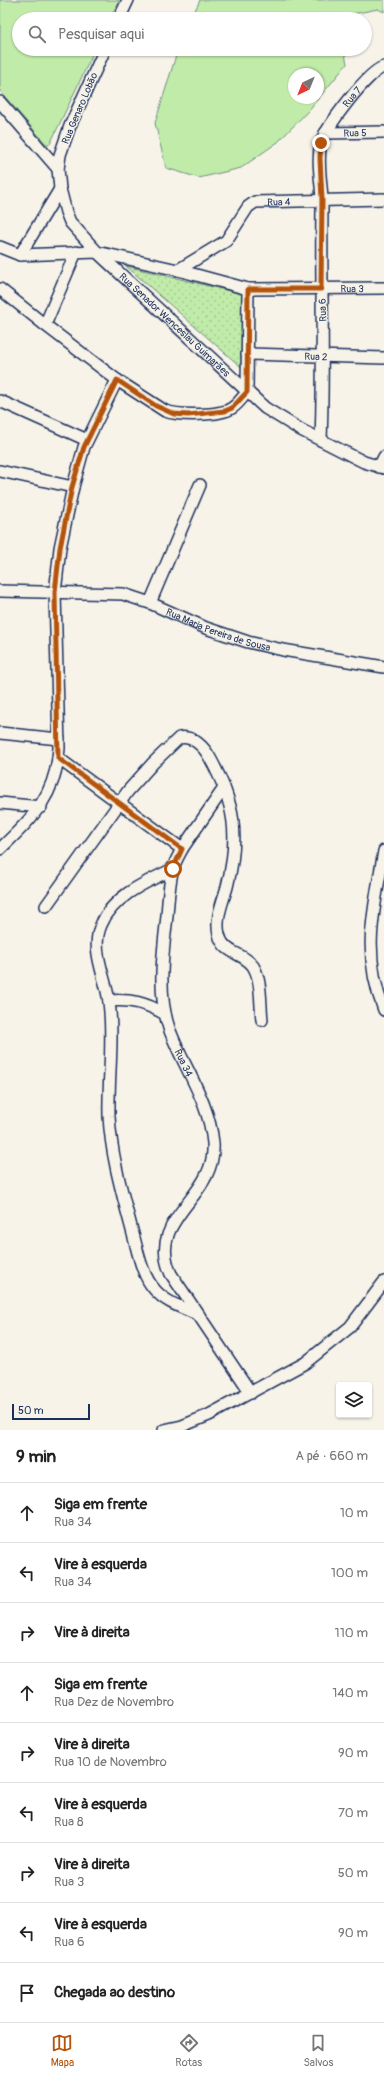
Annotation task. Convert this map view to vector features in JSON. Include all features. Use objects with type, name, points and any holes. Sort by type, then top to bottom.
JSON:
[{"type":"street","points":[[122,12],[128,0]]},
{"type":"street","name":"Rua Genaro Lobão","points":[[58,170],[62,148],[70,126],[102,56]]},
{"type":"street","name":"Rua 7","points":[[325,133],[368,77],[374,71],[384,67]]},
{"type":"street","points":[[0,102],[58,170]]},
{"type":"street","name":"Rua 5","points":[[325,133],[384,132]]},
{"type":"street","name":"Rua 6","points":[[321,440],[324,358],[321,289],[322,200],[320,158],[321,143],[325,133]]},
{"type":"street","name":"Rua Senador Wenceslau Guimarães","points":[[58,170],[60,189],[70,222],[97,252],[247,392],[282,418],[321,440],[353,456],[382,464]]},
{"type":"street","points":[[20,255],[60,189]]},
{"type":"street","name":"Rua 4","points":[[178,270],[226,241],[248,207],[255,202],[384,199]]},
{"type":"street","points":[[0,247],[20,255],[97,252]]},
{"type":"street","points":[[45,326],[76,252]]},
{"type":"street","name":"Rua 3","points":[[97,252],[178,270],[248,289],[384,288]]},
{"type":"street","points":[[0,289],[45,326],[117,380],[156,406],[174,414],[188,415],[228,410],[235,406],[247,392],[248,289]]},
{"type":"street","name":"Rua 2","points":[[247,354],[324,358],[384,358]]},
{"type":"street","points":[[0,849],[41,807],[53,782],[58,758],[59,739],[55,592],[60,548],[72,487],[87,440],[117,380]]},
{"type":"street","points":[[0,401],[87,440]]},
{"type":"street","points":[[0,471],[72,487]]},
{"type":"street","points":[[150,603],[200,485]]},
{"type":"street","name":"Rua Maria Pereira de Sousa","points":[[0,591],[112,593],[150,603],[206,628],[248,642],[283,650],[384,667]]},
{"type":"street","points":[[0,733],[59,739]]},
{"type":"street","points":[[46,906],[119,804],[153,763],[179,738],[184,737],[196,741],[204,750],[224,788],[232,812],[235,834],[230,877],[217,928],[223,944],[228,951],[245,959],[252,965],[257,974],[262,1020]]},
{"type":"street","points":[[58,758],[182,849]]},
{"type":"street","name":"Rua 34","points":[[224,788],[182,849],[173,869],[163,954],[163,993],[165,1014],[174,1040],[204,1105],[212,1134],[212,1158],[207,1176],[169,1230],[165,1256],[171,1274],[201,1316],[251,1393]]},
{"type":"street","points":[[0,803],[41,807]]},
{"type":"street","points":[[384,851],[370,940],[371,966],[384,1010]]},
{"type":"street","points":[[173,869],[139,887],[112,906],[98,932],[98,958],[109,1001],[111,1044],[109,1115],[111,1138],[118,1174],[140,1258],[148,1282],[161,1297],[201,1316]]},
{"type":"street","points":[[109,1001],[138,1001],[152,1006],[165,1014]]},
{"type":"street","points":[[164,1430],[182,1426],[209,1415],[305,1363],[331,1344],[350,1327],[384,1282]]},
{"type":"green space","points":[[0,0],[119,0],[113,12],[12,12],[12,56],[92,56],[50,144],[46,144],[0,91]]},
{"type":"green space","points":[[200,0],[384,0],[384,12],[378,9],[363,12],[194,12]]},
{"type":"green space","points":[[176,56],[345,56],[347,64],[324,92],[324,68],[288,68],[288,104],[314,104],[278,142],[241,168],[199,178],[166,168],[155,123]]},
{"type":"green space","points":[[126,266],[242,294],[241,367]]},
{"type":"route","points":[[173,869],[182,849],[58,758],[55,592],[56,571],[72,487],[84,447],[117,380],[156,406],[174,414],[188,415],[225,411],[235,406],[247,392],[248,289],[321,289],[321,143]]}]
